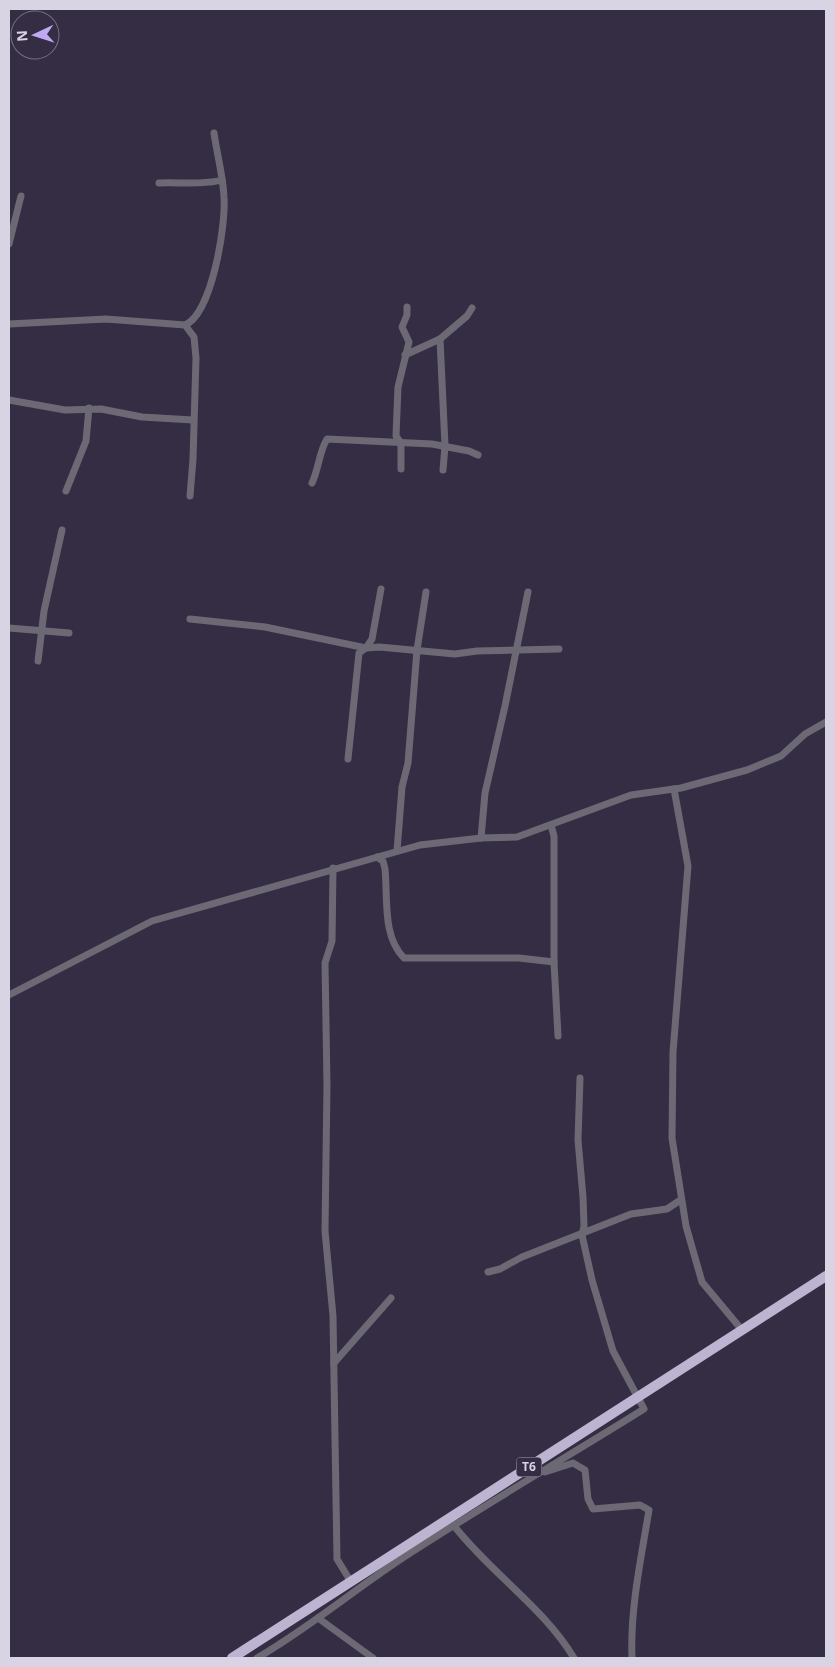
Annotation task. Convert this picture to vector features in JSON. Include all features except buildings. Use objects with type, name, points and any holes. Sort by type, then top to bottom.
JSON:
[{"type":"highway","name":"T6","points":[[232,1658],[826,1276]]},
{"type":"street","points":[[9,324],[106,319],[185,325],[194,322],[206,302],[218,256],[224,217],[222,180],[214,133]]},
{"type":"street","points":[[159,183],[190,181],[206,183],[222,180]]},
{"type":"street","points":[[9,244],[21,196]]},
{"type":"street","points":[[401,469],[401,443],[396,436],[398,387],[409,342],[402,327],[408,307]]},
{"type":"street","points":[[405,356],[440,340],[467,316],[472,308]]},
{"type":"street","points":[[185,325],[194,336],[196,390],[190,496]]},
{"type":"street","points":[[440,340],[444,446],[443,470]]},
{"type":"street","points":[[9,400],[65,410],[89,408],[123,412],[142,417],[193,420]]},
{"type":"street","points":[[66,491],[86,441],[89,408]]},
{"type":"street","points":[[312,483],[320,461],[320,450],[327,439],[444,446],[478,455]]},
{"type":"street","points":[[38,661],[45,604],[62,530]]},
{"type":"street","points":[[348,759],[359,653],[366,648],[372,639],[381,590]]},
{"type":"street","points":[[397,851],[402,787],[408,763],[417,650],[426,592]]},
{"type":"street","points":[[481,838],[484,793],[505,706],[528,592]]},
{"type":"street","points":[[190,619],[265,627],[366,648],[379,647],[455,654],[477,651],[560,649]]},
{"type":"street","points":[[9,628],[69,633]]},
{"type":"street","points":[[9,995],[152,921],[333,868],[420,845],[481,838],[517,837],[631,794],[674,789],[747,770],[781,756],[805,734],[826,722]]},
{"type":"street","points":[[674,789],[688,866],[673,1052],[672,1138],[686,1226],[702,1282],[742,1330]]},
{"type":"street","points":[[551,825],[554,836],[554,962],[558,1036]]},
{"type":"street","points":[[377,856],[383,861],[386,869],[390,933],[396,949],[404,958],[519,958],[554,962]]},
{"type":"street","points":[[333,868],[332,941],[325,963],[327,1085],[325,1231],[333,1316],[336,1559],[351,1582]]},
{"type":"street","points":[[257,1658],[293,1637],[396,1562],[455,1526],[508,1490],[644,1409],[613,1351],[592,1280],[582,1235],[583,1197],[578,1140],[580,1078]]},
{"type":"street","points":[[488,1272],[500,1269],[522,1257],[582,1235],[631,1214],[666,1209],[679,1201]]},
{"type":"street","points":[[334,1364],[391,1298]]},
{"type":"street","points":[[536,1475],[573,1463],[584,1470],[588,1499],[593,1509],[640,1505],[649,1510],[634,1616],[632,1658]]},
{"type":"street","points":[[455,1526],[471,1547],[539,1615],[574,1658]]},
{"type":"street","points":[[318,1618],[373,1658]]}]
